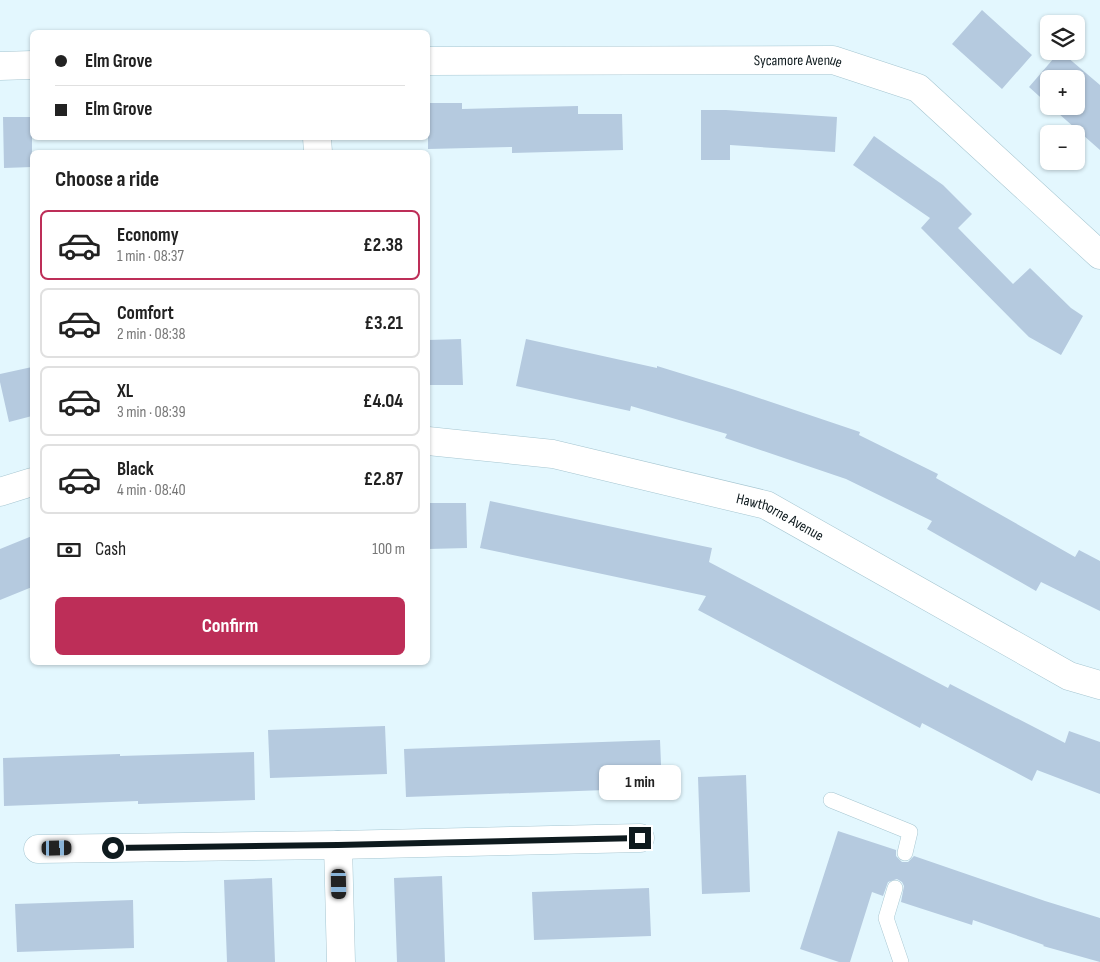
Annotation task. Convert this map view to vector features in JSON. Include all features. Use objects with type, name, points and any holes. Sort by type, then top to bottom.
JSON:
[{"type":"street","name":"Sycamore Avenue","points":[[430,61],[833,60],[918,88],[1100,255]]},
{"type":"street","points":[[0,66],[30,65]]},
{"type":"street","name":"Hawthorne Avenue","points":[[430,441],[553,454],[766,505],[1069,676],[1100,685]]},
{"type":"street","points":[[0,492],[30,483]]},
{"type":"street","points":[[38,849],[640,838]]},
{"type":"street","points":[[338,845],[341,962]]},
{"type":"lane","points":[[831,800],[910,832],[905,853]]},
{"type":"lane","points":[[895,888],[886,918],[901,962]]},
{"type":"building","points":[[982,10],[1032,55],[1002,89],[952,44]]},
{"type":"building","points":[[1052,60],[1071,60],[1082,70],[1044,70]]},
{"type":"building","points":[[1085,72],[1100,85],[1100,150],[1085,137],[1085,125],[1072,125],[1060,115],[1085,115]]},
{"type":"building","points":[[1040,74],[1040,97],[1029,87]]},
{"type":"building","points":[[430,103],[462,103],[462,109],[578,106],[578,114],[622,114],[623,150],[512,153],[512,147],[428,149],[428,140],[430,140]]},
{"type":"building","points":[[701,110],[837,117],[835,152],[730,145],[730,160],[701,160]]},
{"type":"building","points":[[3,117],[30,117],[32,150],[30,150],[30,167],[4,168]]},
{"type":"building","points":[[874,136],[943,185],[972,214],[958,228],[1013,284],[1030,268],[1071,308],[1083,316],[1061,355],[1029,337],[921,228],[930,218],[853,165]]},
{"type":"building","points":[[461,339],[463,385],[430,385],[430,340]]},
{"type":"building","points":[[526,339],[657,368],[657,366],[860,432],[859,435],[938,474],[936,478],[1075,557],[1079,550],[1100,561],[1100,611],[1041,582],[1036,591],[927,529],[932,521],[846,479],[725,438],[727,434],[631,406],[630,411],[516,386]]},
{"type":"building","points":[[30,367],[30,417],[9,422],[0,374]]},
{"type":"building","points":[[490,501],[712,548],[709,562],[948,688],[950,684],[1065,743],[1069,731],[1100,742],[1100,794],[1037,770],[1032,781],[922,723],[920,728],[698,610],[706,596],[480,548]]},
{"type":"building","points":[[430,503],[466,503],[467,548],[430,549]]},
{"type":"building","points":[[30,537],[30,588],[0,600],[0,549]]},
{"type":"building","points":[[385,726],[387,774],[270,778],[268,730]]},
{"type":"building","points":[[660,740],[662,788],[406,797],[404,749]]},
{"type":"building","points":[[254,752],[255,800],[138,804],[138,801],[4,806],[3,758]]},
{"type":"building","points":[[746,775],[750,892],[702,894],[698,777]]},
{"type":"building","points":[[838,831],[896,850],[896,856],[902,862],[908,862],[914,856],[1100,918],[1100,962],[1043,946],[973,920],[972,925],[901,902],[904,886],[897,879],[888,882],[883,896],[872,892],[850,962],[839,962],[800,949]]},
{"type":"building","points":[[442,876],[445,962],[397,962],[394,878]]},
{"type":"building","points":[[272,878],[275,962],[227,962],[224,880]]},
{"type":"building","points":[[649,888],[651,936],[534,940],[532,892]]},
{"type":"building","points":[[133,900],[134,948],[17,952],[15,904]]},
{"type":"route","points":[[113,848],[640,838]]}]
